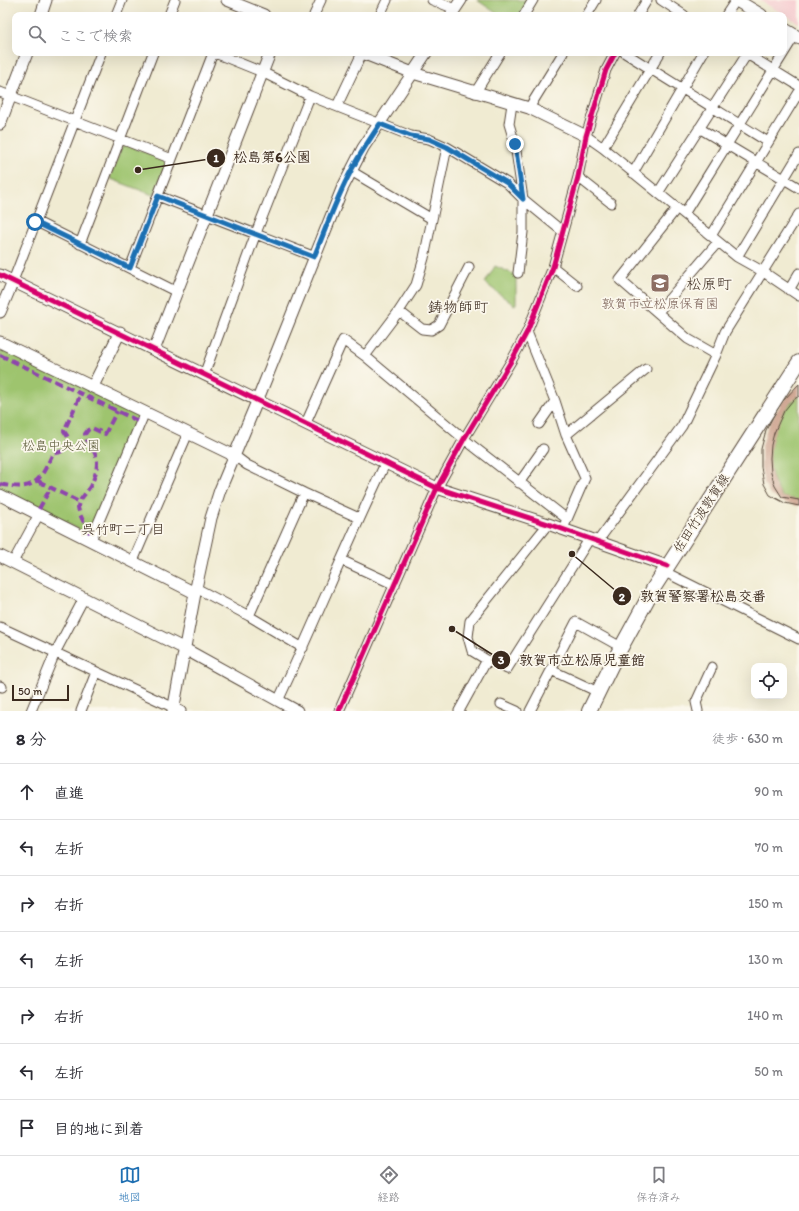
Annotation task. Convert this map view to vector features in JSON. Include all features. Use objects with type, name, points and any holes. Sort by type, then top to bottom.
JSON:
[{"type":"main road","points":[[736,0],[756,12]]},
{"type":"main road","points":[[787,31],[797,37]]},
{"type":"main road","name":"佐田竹波敦賀線","points":[[590,711],[621,647],[665,569],[799,362]]},
{"type":"street","points":[[42,12],[46,0]]},
{"type":"street","points":[[117,12],[122,0]]},
{"type":"street","points":[[170,12],[175,0]]},
{"type":"street","points":[[227,0],[257,12]]},
{"type":"street","points":[[315,12],[321,0]]},
{"type":"street","points":[[381,12],[387,0]]},
{"type":"street","points":[[432,0],[455,8]]},
{"type":"street","points":[[526,12],[533,0]]},
{"type":"street","points":[[589,12],[596,0]]},
{"type":"street","points":[[640,12],[647,0]]},
{"type":"street","points":[[661,0],[679,12]]},
{"type":"street","points":[[728,12],[736,0]]},
{"type":"street","points":[[787,51],[797,37]]},
{"type":"street","points":[[0,124],[26,56]]},
{"type":"street","points":[[0,312],[100,56]]},
{"type":"street","points":[[80,244],[153,56]]},
{"type":"street","points":[[130,268],[213,56]]},
{"type":"street","points":[[222,56],[262,72],[310,96],[411,136],[429,139],[447,147],[507,183],[523,199],[562,230]]},
{"type":"street","points":[[154,350],[269,56]]},
{"type":"street","points":[[337,106],[361,56]]},
{"type":"street","points":[[370,56],[413,73],[528,108],[586,136],[603,148],[737,257],[762,271],[799,296]]},
{"type":"street","points":[[0,628],[176,710],[196,590],[211,518],[220,490],[342,189],[363,148],[424,56]]},
{"type":"street","points":[[475,93],[498,56]]},
{"type":"street","points":[[528,108],[561,56]]},
{"type":"street","points":[[339,711],[438,488],[464,439],[513,358],[526,332],[553,266],[578,177],[586,136],[606,70],[613,56]]},
{"type":"street","points":[[629,56],[768,142]]},
{"type":"street","points":[[603,148],[658,56]]},
{"type":"street","points":[[633,173],[701,56]]},
{"type":"street","points":[[658,193],[746,56]]},
{"type":"street","points":[[751,56],[774,69],[799,86]]},
{"type":"street","points":[[684,214],[783,56]]},
{"type":"street","points":[[0,92],[172,159]]},
{"type":"street","points":[[658,312],[714,238],[756,162],[799,92]]},
{"type":"street","points":[[204,375],[256,233],[310,96]]},
{"type":"street","points":[[512,104],[509,124],[515,144],[523,199],[523,232],[518,273]]},
{"type":"street","points":[[700,128],[727,146],[799,188]]},
{"type":"street","points":[[366,356],[416,285],[424,258],[447,147]]},
{"type":"street","points":[[737,257],[799,154]]},
{"type":"street","points":[[351,171],[432,219]]},
{"type":"street","points":[[578,177],[611,203]]},
{"type":"street","points":[[158,196],[256,233],[314,257]]},
{"type":"street","points":[[677,208],[620,280],[688,338],[716,355]]},
{"type":"street","points":[[548,524],[470,621],[468,637],[472,651],[507,669],[594,540],[682,426],[716,355],[725,332],[799,214]]},
{"type":"street","points":[[35,222],[177,292]]},
{"type":"street","points":[[553,266],[577,286]]},
{"type":"street","points":[[399,310],[422,329],[431,330],[439,325],[469,267]]},
{"type":"street","points":[[789,290],[799,273]]},
{"type":"street","points":[[0,275],[120,332],[204,375],[258,399],[438,488],[548,524],[565,524]]},
{"type":"street","points":[[93,386],[120,332]]},
{"type":"street","points":[[526,332],[555,401],[566,435],[585,478],[565,524]]},
{"type":"street","points":[[306,423],[343,340],[366,356],[464,439],[519,483],[565,524],[594,540],[665,569],[799,639]]},
{"type":"street","points":[[0,342],[235,456],[247,465],[304,493],[359,518]]},
{"type":"street","points":[[566,435],[646,369]]},
{"type":"street","points":[[539,424],[555,401]]},
{"type":"street","points":[[91,540],[145,412]]},
{"type":"street","points":[[133,561],[188,433]]},
{"type":"street","points":[[519,483],[543,450]]},
{"type":"street","points":[[278,701],[303,648],[359,518],[386,462]]},
{"type":"street","points":[[248,616],[304,493]]},
{"type":"street","points":[[0,495],[248,616],[303,648]]},
{"type":"street","points":[[13,562],[39,514]]},
{"type":"street","points":[[0,556],[185,649],[297,711]]},
{"type":"street","points":[[341,560],[395,585]]},
{"type":"street","points":[[31,711],[55,654],[84,598]]},
{"type":"street","points":[[530,711],[576,622],[621,647]]},
{"type":"street","points":[[458,711],[487,660]]},
{"type":"street","points":[[698,711],[696,702],[712,667]]},
{"type":"street","points":[[551,670],[598,692]]},
{"type":"street","points":[[81,711],[96,672]]},
{"type":"street","points":[[501,704],[517,711]]},
{"type":"shaded area","points":[[759,0],[799,0],[799,23],[787,16],[787,12],[780,12]]},
{"type":"green space","points":[[477,0],[530,0],[522,12],[495,12]]},
{"type":"green space","points":[[126,145],[164,159],[166,163],[155,194],[153,195],[111,179],[110,177],[122,147]]},
{"type":"green space","points":[[495,266],[516,275],[516,304],[514,305],[485,283]]},
{"type":"green space","name":"松島中央公園","points":[[0,346],[138,413],[140,418],[92,532],[88,534],[0,490]]},
{"type":"green space","points":[[799,396],[799,500],[782,497],[772,475],[770,453],[774,431],[779,421],[791,403]]},
{"type":"building","points":[[799,384],[799,396],[793,400],[784,411],[774,433],[770,458],[771,473],[775,486],[782,497],[799,500],[799,506],[785,503],[770,495],[764,484],[761,467],[761,449],[766,430],[774,415],[782,402]]},
{"type":"marked path","points":[[0,355],[138,421]]},
{"type":"marked path","points":[[0,484],[12,486],[29,485],[40,477],[53,453],[60,452],[66,447],[68,437],[64,431],[81,394]]},
{"type":"marked path","points":[[90,533],[81,517],[78,507],[80,501],[93,481],[97,466],[95,453],[87,441],[85,434],[92,428],[105,434],[117,411]]},
{"type":"marked path","points":[[38,481],[79,502]]},
{"type":"marked path","points":[[39,509],[51,487]]},
{"type":"cycle path","points":[[339,711],[437,488],[527,332],[553,267],[578,177],[586,136],[606,70],[613,56]]},
{"type":"cycle path","points":[[0,275],[437,488],[548,524],[667,566]]},
{"type":"place","name":"松島第6公園","points":[[138,170]]},
{"type":"place","name":"敦賀市立松原保育園","points":[[660,283]]},
{"type":"place","name":"敦賀警察署松島交番","points":[[572,554]]},
{"type":"place","name":"敦賀市立松原児童館","points":[[452,629]]},
{"type":"district","name":"松原町","points":[[709,284]]},
{"type":"district","name":"鋳物師町","points":[[458,307]]},
{"type":"district","name":"呉竹町二丁目","points":[[123,529]]},
{"type":"route","points":[[35,222],[130,268],[158,196],[256,233],[314,257],[342,189],[363,148],[380,124],[411,136],[429,139],[447,147],[507,183],[523,199],[515,144]]}]
